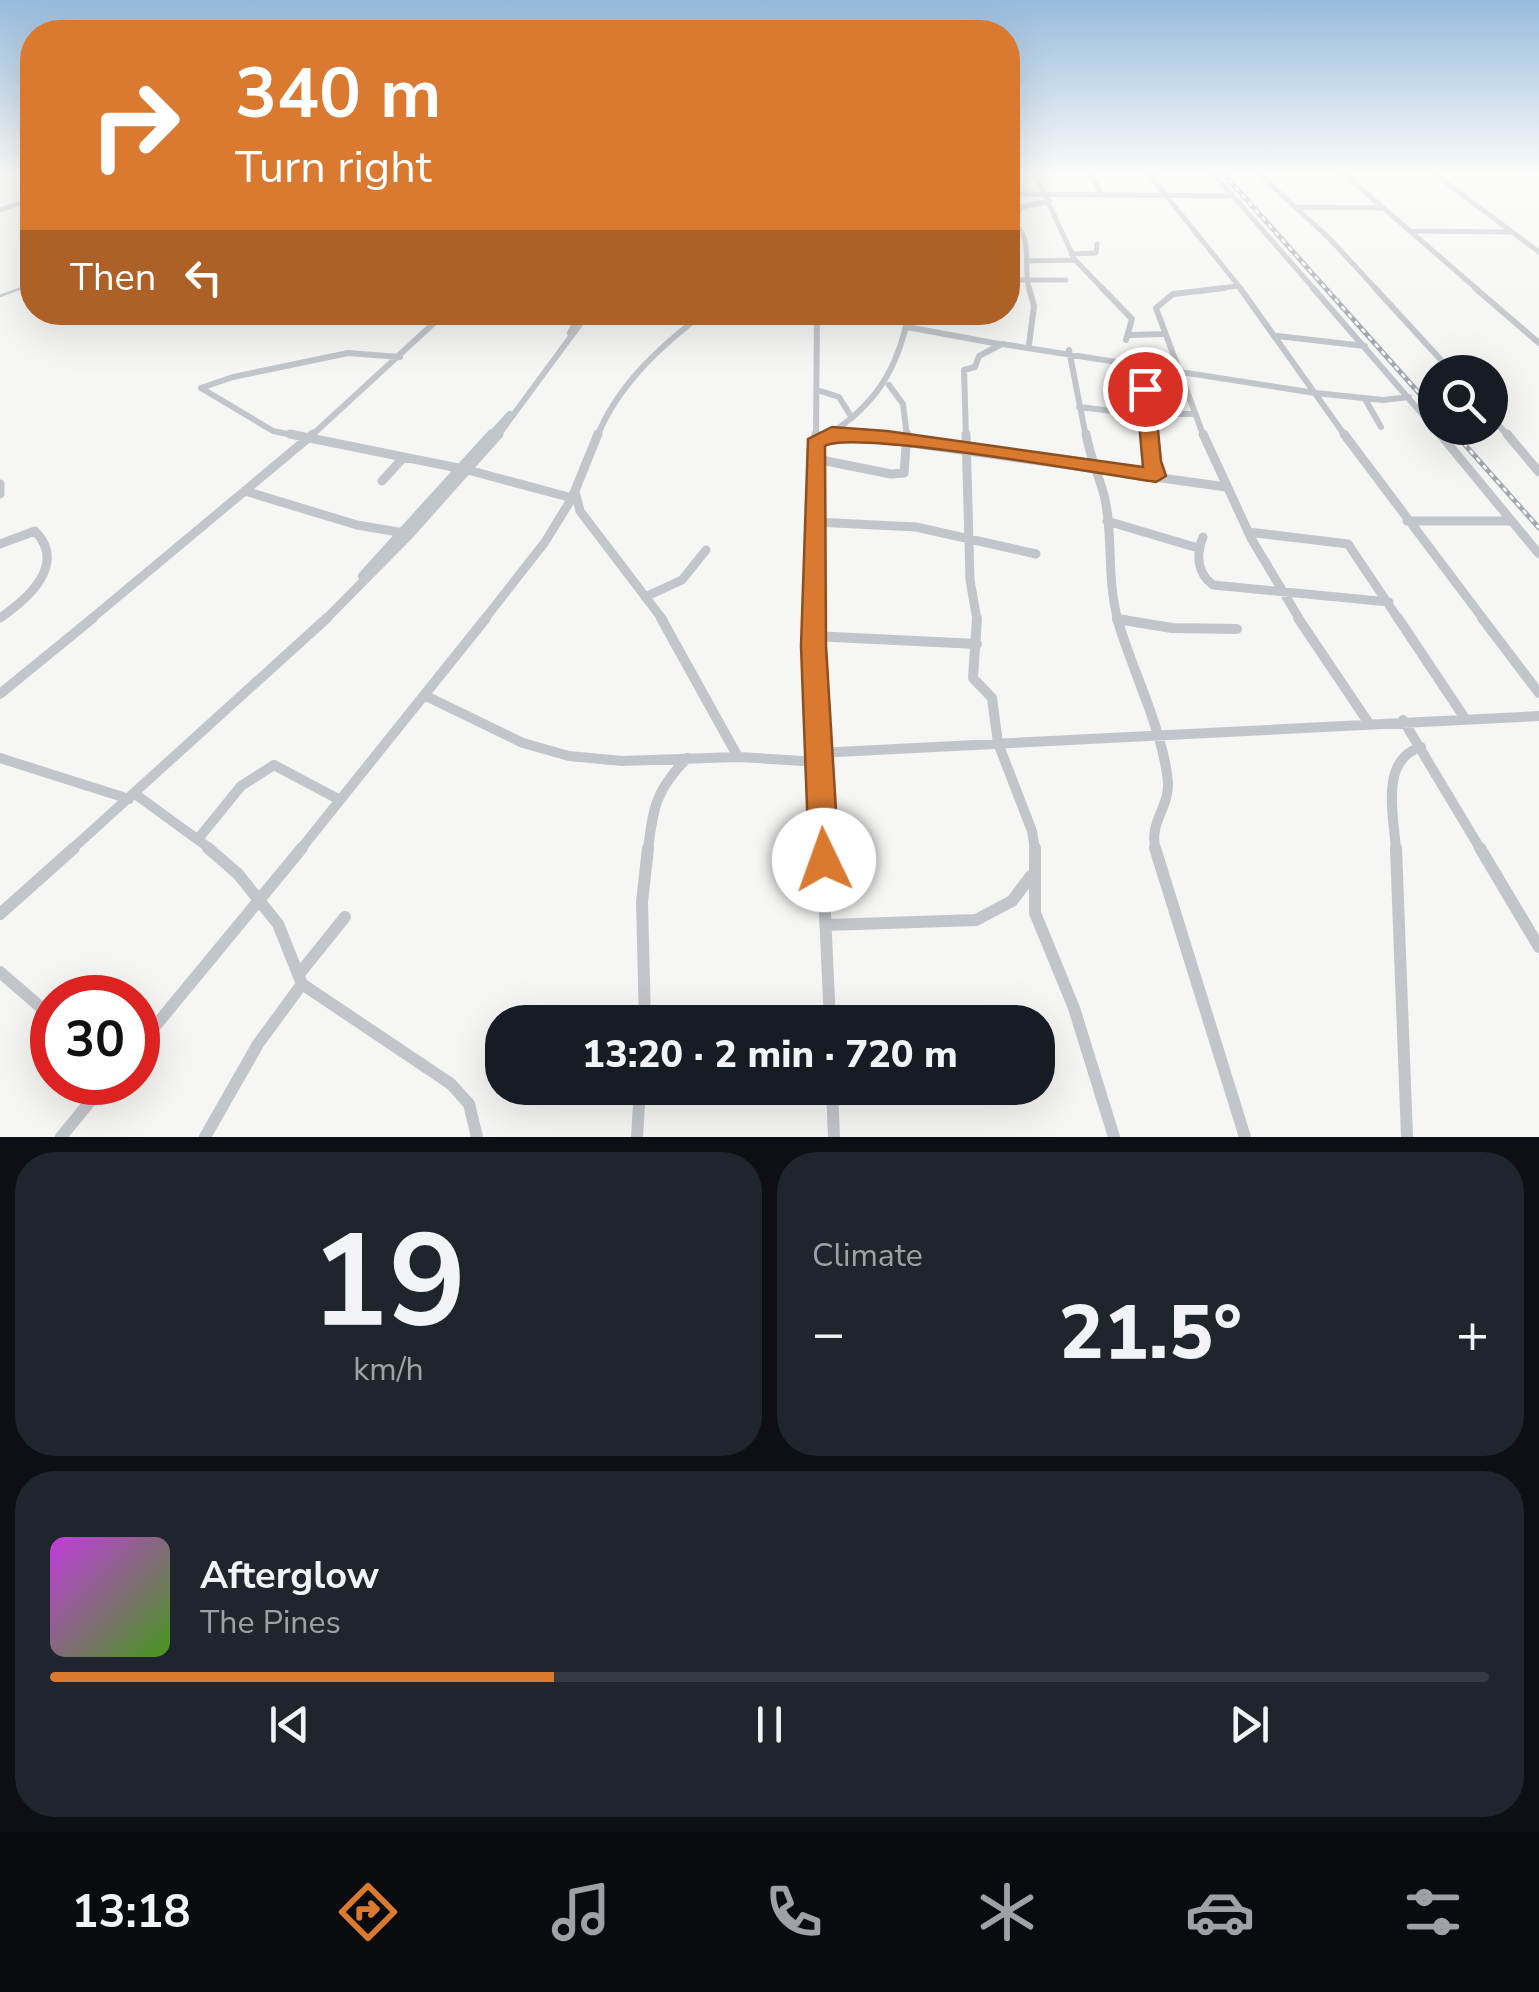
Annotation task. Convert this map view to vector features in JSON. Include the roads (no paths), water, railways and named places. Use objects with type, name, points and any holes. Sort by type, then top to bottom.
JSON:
[{"type":"street","points":[[1060,225],[1073,257],[1132,319],[1128,338],[1163,334]]},
{"type":"street","points":[[1189,225],[1277,336],[1407,521],[1539,693]]},
{"type":"street","points":[[1259,225],[1410,397],[1539,554]]},
{"type":"street","points":[[1313,225],[1436,355]]},
{"type":"street","points":[[1403,225],[1539,344]]},
{"type":"street","points":[[1504,225],[1539,252]]},
{"type":"street","points":[[1020,228],[1034,306],[1029,345]]},
{"type":"street","points":[[1410,231],[1513,232]]},
{"type":"street","points":[[1028,260],[1096,253],[1096,244]]},
{"type":"street","points":[[1020,280],[1066,280]]},
{"type":"street","points":[[1238,286],[1169,295],[1156,308],[1163,334],[1194,414],[1248,532],[1282,594],[1368,722]]},
{"type":"street","points":[[0,694],[308,441],[433,325]]},
{"type":"street","points":[[0,914],[293,654],[410,534],[509,423],[580,325]]},
{"type":"street","points":[[160,1021],[426,696],[544,542],[573,495],[605,417],[636,374],[688,325]]},
{"type":"street","points":[[817,325],[813,636],[829,1005]]},
{"type":"street","points":[[815,443],[889,386],[907,327],[1002,344],[1069,350],[1316,394],[1365,399],[1410,397]]},
{"type":"street","points":[[1277,336],[1365,346]]},
{"type":"street","points":[[1002,344],[979,356],[976,366],[964,370],[970,580],[980,630],[973,678],[992,698],[998,744],[1032,831],[1036,855],[1035,912],[1074,1008],[1114,1137]]},
{"type":"street","points":[[1069,350],[1092,467],[1104,496],[1110,592],[1168,785],[1156,816],[1153,841],[1244,1137]]},
{"type":"street","points":[[400,357],[340,354],[232,377],[202,388],[274,432],[573,495]]},
{"type":"street","points":[[816,459],[902,474],[908,440],[905,404],[889,386]]},
{"type":"street","points":[[1132,386],[1186,394]]},
{"type":"street","points":[[1145,389],[1156,476]]},
{"type":"street","points":[[816,390],[839,397],[852,418]]},
{"type":"street","points":[[1365,399],[1380,428]]},
{"type":"street","points":[[1079,407],[1194,414]]},
{"type":"street","points":[[832,433],[908,440],[1226,487]]},
{"type":"street","points":[[1508,435],[1539,472]]},
{"type":"street","points":[[382,481],[404,457]]},
{"type":"street","points":[[0,484],[0,494]]},
{"type":"street","points":[[248,492],[357,525],[410,534]]},
{"type":"street","points":[[573,495],[580,511],[672,632],[726,742],[738,758]]},
{"type":"street","points":[[1107,521],[1198,548]]},
{"type":"street","points":[[1407,521],[1511,521]]},
{"type":"street","points":[[815,522],[916,527],[1036,554]]},
{"type":"street","points":[[0,544],[35,531],[44,539],[48,552],[39,585],[0,618]]},
{"type":"street","points":[[1248,532],[1348,544],[1464,717]]},
{"type":"street","points":[[1203,537],[1198,548],[1206,581],[1282,594],[1389,602]]},
{"type":"street","points":[[644,597],[682,580],[706,550]]},
{"type":"street","points":[[1117,619],[1172,628],[1238,629]]},
{"type":"street","points":[[813,636],[897,637],[977,644]]},
{"type":"street","points":[[426,696],[523,743],[569,756],[622,761],[819,758],[1368,722],[1539,716]]},
{"type":"street","points":[[1403,720],[1539,947]]},
{"type":"street","points":[[1407,1137],[1393,780],[1396,761],[1407,751],[1421,747]]},
{"type":"street","points":[[0,758],[132,797],[198,839],[262,898],[301,978],[452,1084],[469,1104],[477,1137]]},
{"type":"street","points":[[645,1005],[642,902],[653,805],[666,780],[687,758]]},
{"type":"street","points":[[198,839],[258,772],[274,764],[340,800]]},
{"type":"street","points":[[827,925],[976,920],[1012,902],[1033,874]]},
{"type":"street","points":[[205,1137],[258,1044],[345,917]]},
{"type":"street","points":[[0,972],[30,999]]},
{"type":"street","points":[[61,1137],[87,1105]]},
{"type":"street","points":[[637,1137],[639,1105]]},
{"type":"street","points":[[833,1105],[834,1137]]},
{"type":"waterway","points":[[0,296],[20,288]]},
{"type":"waterway","points":[[571,333],[576,325]]},
{"type":"waterway","points":[[490,437],[510,415]]},
{"type":"waterway","points":[[363,576],[492,434]]},
{"type":"railway","points":[[1269,225],[1418,392]]},
{"type":"railway","points":[[1465,445],[1539,528]]}]
